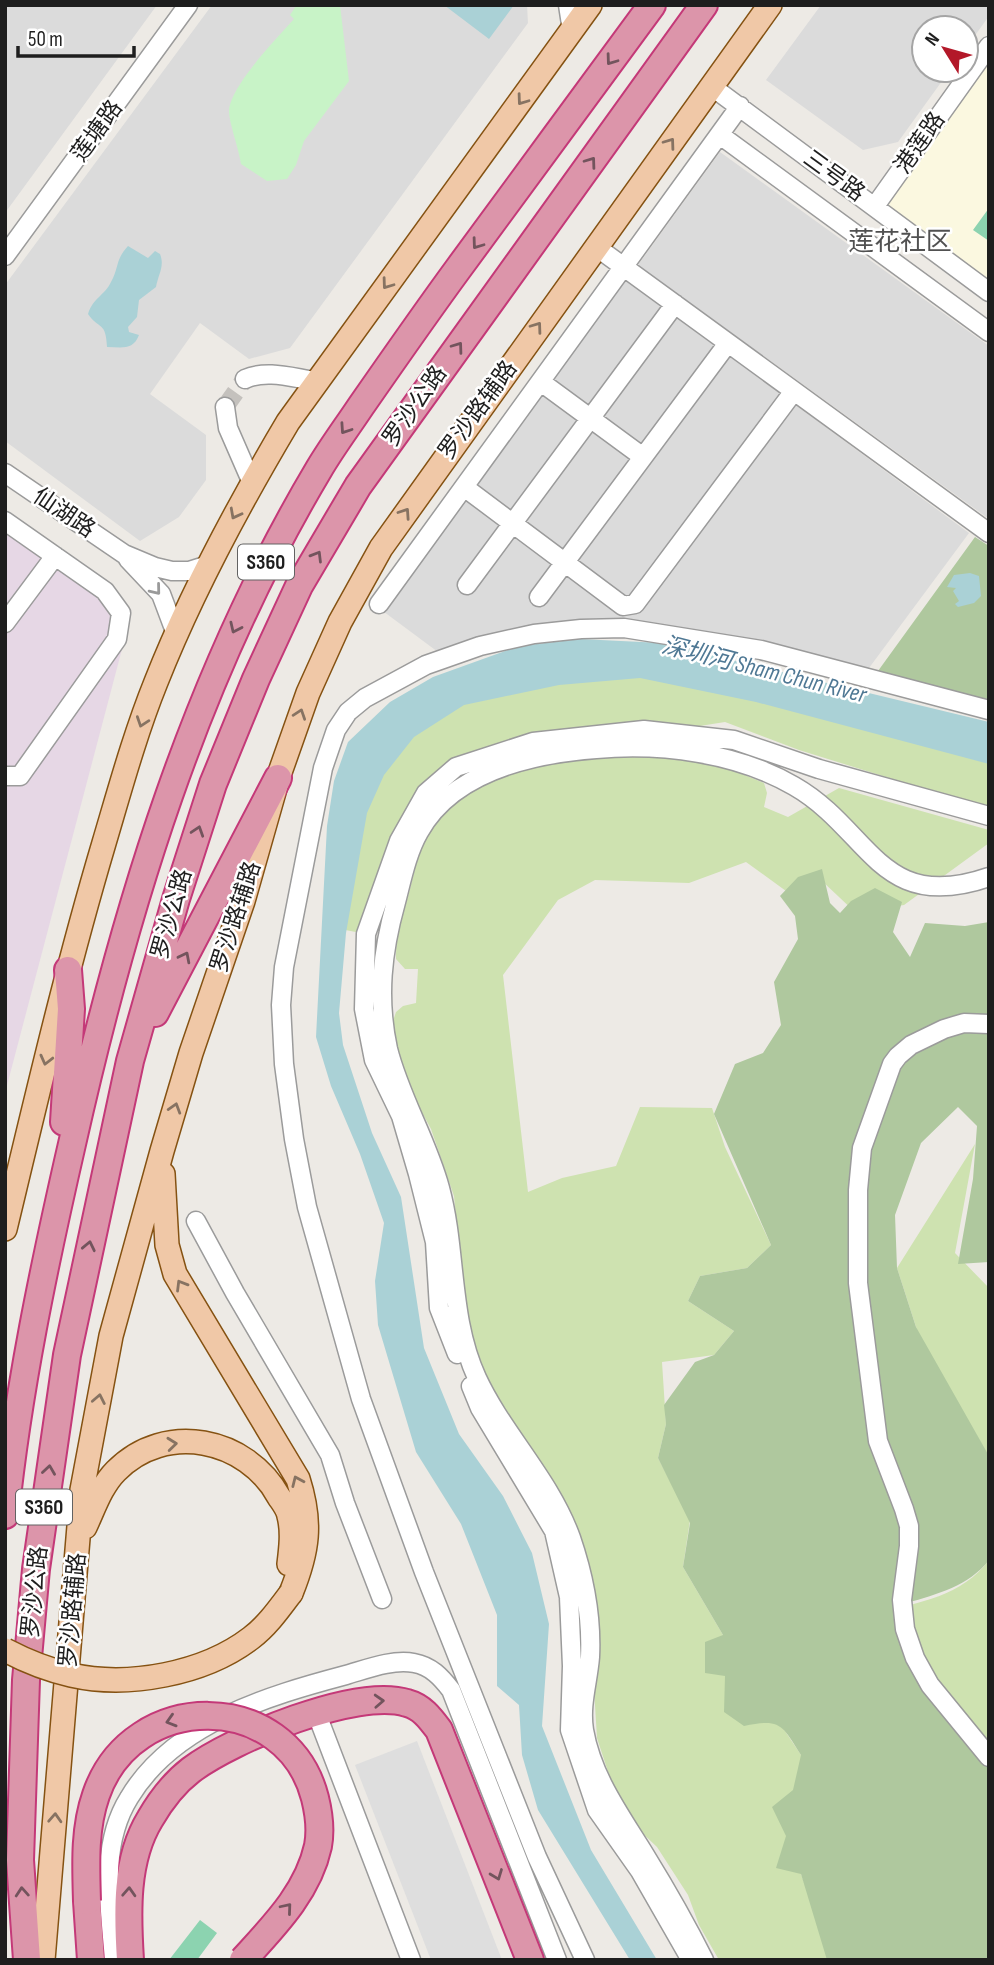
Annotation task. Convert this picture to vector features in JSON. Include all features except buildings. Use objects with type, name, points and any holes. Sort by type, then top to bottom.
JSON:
[{"type":"highway","name":"罗沙公路","points":[[5,1515],[29,1346],[93,1048],[137,889],[177,769],[218,666],[262,569],[320,466],[411,333],[652,5]]},
{"type":"highway","name":"罗沙公路","points":[[27,1960],[20,1860],[26,1680],[36,1569],[67,1355],[130,1061],[176,900],[213,784],[256,679],[299,586],[358,486],[704,5]]},
{"type":"highway","points":[[130,1061],[278,778]]},
{"type":"highway","points":[[58,1206],[71,1009],[68,970]]},
{"type":"highway","points":[[5,1431],[29,1346]]},
{"type":"highway","points":[[130,1960],[130,1878],[139,1839],[161,1801],[176,1784],[206,1760],[253,1737],[314,1713],[350,1704],[397,1700],[421,1709],[431,1718],[445,1741],[530,1960]]},
{"type":"highway","points":[[90,1960],[86,1861],[92,1809],[103,1778],[122,1751],[149,1729],[196,1715],[247,1723],[276,1740],[293,1756],[306,1775],[318,1809],[318,1844],[306,1880],[296,1898],[243,1960]]},
{"type":"main road","points":[[5,1229],[68,970],[122,782],[155,684],[208,565],[252,483],[316,381],[590,5]]},
{"type":"main road","name":"罗沙路辅路","points":[[43,1960],[82,1490],[111,1336],[191,1053],[243,901],[278,778],[313,681],[340,622],[381,548],[770,5]]},
{"type":"main road","points":[[5,1650],[44,1668],[71,1675],[115,1679],[155,1676],[222,1656],[251,1638],[271,1619],[285,1590],[302,1566],[307,1540],[306,1503],[298,1479],[175,1274],[167,1245],[162,1152]]},
{"type":"main road","points":[[5,1635],[46,1655],[72,1661],[123,1666],[187,1655],[216,1644],[243,1629],[285,1590],[292,1539],[289,1514],[267,1476],[214,1444],[175,1442],[155,1446],[134,1457],[115,1472],[101,1492],[79,1539]]},
{"type":"street","name":"莲塘路","points":[[5,236],[174,5]]},
{"type":"street","name":"莲塘路","points":[[5,256],[188,5]]},
{"type":"street","points":[[568,5],[572,31]]},
{"type":"street","name":"港莲路","points":[[875,206],[989,47]]},
{"type":"street","name":"三号路","points":[[711,86],[989,292]]},
{"type":"street","points":[[379,604],[740,106]]},
{"type":"street","points":[[720,135],[989,332]]},
{"type":"street","points":[[595,246],[989,533]]},
{"type":"street","points":[[467,585],[675,304]]},
{"type":"street","points":[[539,597],[728,343]]},
{"type":"street","points":[[245,379],[256,374],[267,374],[316,381]]},
{"type":"street","points":[[541,382],[643,457]]},
{"type":"street","points":[[464,487],[623,606],[635,604],[794,391]]},
{"type":"street","points":[[225,407],[228,428],[252,483]]},
{"type":"street","name":"仙湖路","points":[[5,472],[124,554]]},
{"type":"street","points":[[5,521],[105,591],[121,613],[117,639],[20,776],[5,776]]},
{"type":"street","points":[[124,554],[172,571],[208,565]]},
{"type":"street","points":[[124,554],[161,594],[176,634]]},
{"type":"street","points":[[5,623],[55,556]]},
{"type":"street","points":[[585,1960],[537,1857],[424,1572],[361,1399],[307,1208],[284,1064],[281,1005],[284,967],[323,768],[337,730],[348,712],[365,698],[426,665],[480,646],[534,634],[581,629],[624,628],[761,650],[989,710]]},
{"type":"street","points":[[691,1960],[640,1871],[597,1810],[570,1730],[572,1666],[569,1597],[554,1531],[480,1408],[439,1308],[435,1242],[418,1174],[401,1116],[374,1060],[364,1009],[366,934],[399,841],[426,793],[456,767],[533,742],[645,730],[734,740],[819,769],[989,816]]},
{"type":"street","points":[[704,1960],[666,1890],[612,1805],[590,1752],[583,1716],[590,1630],[576,1555],[561,1514],[484,1391],[467,1351],[456,1310],[450,1241],[440,1187],[424,1139],[391,1060],[380,989],[384,947],[411,848],[422,826],[443,801],[463,785],[494,771],[536,758],[589,749],[648,748],[684,751],[734,762],[765,772],[808,795],[844,825],[877,863],[900,878],[923,885],[941,886],[989,877]]},
{"type":"street","points":[[989,1024],[964,1023],[944,1029],[911,1045],[895,1060],[882,1088],[862,1148],[857,1258],[878,1441],[909,1526],[902,1600],[905,1629],[911,1650],[930,1685],[989,1757]]},
{"type":"street","points":[[196,1221],[234,1293],[330,1455],[382,1600]]},
{"type":"street","points":[[114,1960],[109,1874],[114,1833],[127,1800],[154,1765],[169,1751],[205,1728],[257,1703],[306,1685],[400,1662],[423,1665],[433,1670],[451,1690],[557,1960]]},
{"type":"street","points":[[314,1713],[411,1960]]},
{"type":"shaded area","points":[[5,5],[157,5],[5,213]]},
{"type":"shaded area","points":[[212,5],[527,5],[528,23],[290,348],[249,359],[200,323],[150,394],[206,435],[206,480],[179,517],[140,541],[5,441],[5,285]]},
{"type":"shaded area","points":[[821,5],[989,5],[989,16],[980,29],[980,14],[910,14],[910,84],[940,84],[898,142],[863,150],[766,80]]},
{"type":"shaded area","points":[[989,61],[989,279],[885,205],[972,84],[980,84],[980,73]]},
{"type":"shaded area","points":[[720,152],[989,346],[989,519],[638,265]]},
{"type":"shaded area","points":[[613,270],[969,533],[869,668],[628,622],[438,652],[372,603]]},
{"type":"shaded area","points":[[5,511],[113,587],[131,615],[5,1093]]},
{"type":"shaded area","points":[[417,1741],[502,1960],[431,1960],[355,1765]]},
{"type":"green space","points":[[340,5],[349,81],[304,141],[296,165],[287,179],[267,181],[241,164],[229,111],[237,89],[266,50],[294,19],[290,15],[296,6]]},
{"type":"green space","points":[[989,208],[989,241],[973,230]]},
{"type":"green space","points":[[975,537],[989,546],[989,700],[878,671]]},
{"type":"green space","points":[[639,658],[989,744],[989,809],[799,750],[725,722],[662,732],[450,773],[419,805],[366,934],[335,928],[376,735],[459,685]]},
{"type":"green space","points":[[662,755],[723,766],[764,783],[767,793],[764,807],[788,817],[839,788],[989,830],[989,843],[904,905],[856,913],[822,881],[786,891],[746,862],[689,883],[595,880],[558,900],[503,975],[528,1192],[562,1178],[616,1166],[640,1107],[712,1108],[725,1147],[771,1245],[747,1268],[700,1276],[688,1301],[734,1331],[714,1355],[662,1362],[666,1424],[658,1458],[690,1520],[683,1567],[723,1635],[725,1676],[749,1723],[784,1719],[783,1728],[801,1755],[801,1874],[833,1960],[719,1960],[699,1925],[688,1895],[657,1847],[636,1827],[613,1787],[597,1738],[594,1689],[598,1644],[474,1352],[463,1290],[454,1196],[431,1129],[406,1083],[395,1046],[392,1024],[396,1012],[403,1006],[416,1003],[418,969],[405,969],[396,959],[397,939],[419,844],[437,817],[457,797],[482,781],[510,771],[572,759]]},
{"type":"green space","points":[[822,869],[830,903],[840,913],[851,901],[875,888],[902,902],[893,932],[910,957],[925,923],[965,926],[989,922],[989,1262],[958,1264],[973,1179],[977,1126],[958,1107],[921,1143],[895,1215],[897,1268],[916,1327],[989,1456],[989,1560],[962,1583],[907,1603],[912,1652],[989,1745],[989,1960],[827,1960],[801,1874],[776,1868],[786,1836],[772,1807],[793,1790],[801,1755],[779,1726],[766,1723],[744,1726],[724,1712],[725,1676],[705,1673],[705,1642],[723,1635],[683,1567],[690,1523],[658,1458],[666,1424],[664,1405],[695,1362],[714,1355],[734,1331],[688,1301],[700,1276],[747,1268],[771,1245],[714,1114],[735,1064],[763,1053],[781,1025],[774,982],[798,939],[795,916],[780,896],[798,877]]},
{"type":"green space","points":[[975,1144],[955,1253],[989,1288],[989,1457],[918,1333],[897,1268]]},
{"type":"green space","points":[[989,1560],[989,1791],[878,1612],[924,1601],[953,1590],[978,1572]]},
{"type":"green space","points":[[200,1920],[217,1933],[197,1960],[169,1960]]},
{"type":"water","points":[[444,5],[514,5],[489,39]]},
{"type":"water","points":[[128,246],[148,258],[155,251],[160,254],[161,267],[156,287],[139,300],[137,317],[128,327],[129,332],[139,335],[136,340],[126,347],[107,347],[103,329],[88,314],[108,286]]},
{"type":"water","points":[[970,573],[979,576],[981,596],[974,603],[958,607],[955,604],[959,601],[953,591],[956,588],[947,587],[954,575]]},
{"type":"water","name":"深圳河 Sham Chun River","points":[[580,639],[662,643],[989,722],[989,764],[756,702],[640,678],[559,685],[464,705],[414,737],[384,775],[367,813],[346,933],[339,1013],[343,1045],[372,1133],[401,1197],[424,1348],[459,1434],[503,1496],[532,1553],[549,1624],[542,1726],[591,1850],[657,1960],[630,1960],[538,1810],[522,1755],[519,1705],[497,1686],[497,1615],[461,1524],[416,1452],[378,1325],[375,1281],[384,1223],[360,1154],[331,1086],[316,1037],[327,826],[334,781],[348,742],[390,702],[433,677],[519,646]]},
{"type":"tunnel","points":[[225,407],[245,379]]},
{"type":"district","name":"莲花社区","points":[[900,242]]}]
